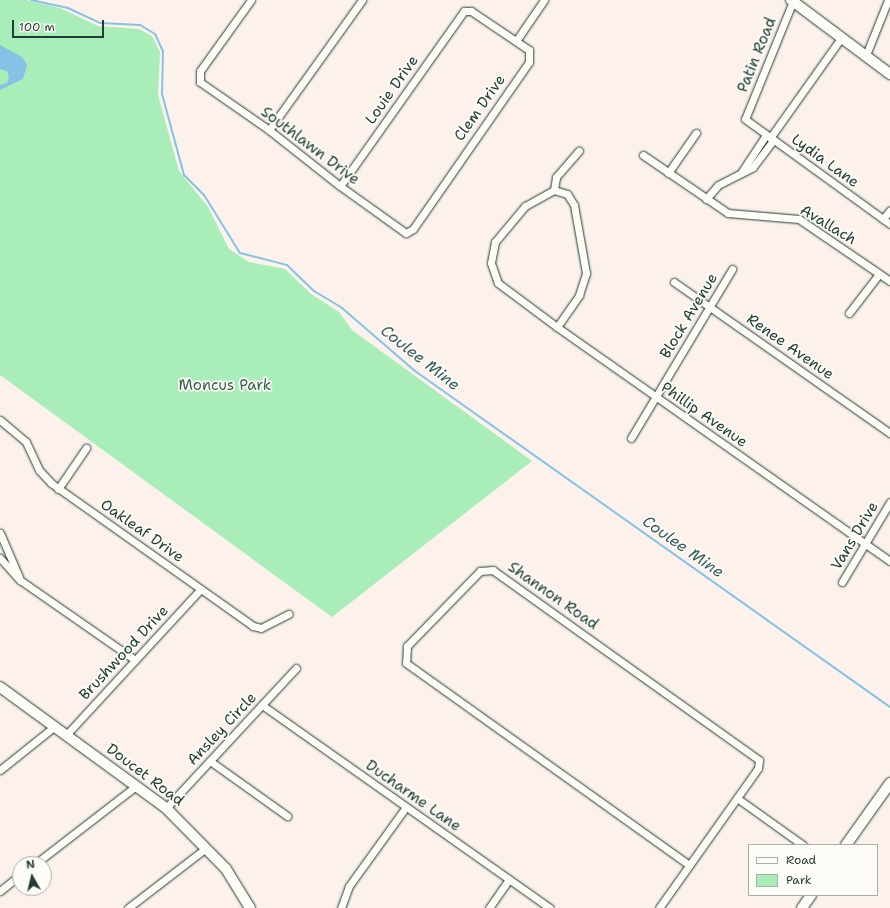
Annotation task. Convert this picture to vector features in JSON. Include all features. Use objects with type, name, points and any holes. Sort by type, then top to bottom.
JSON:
[{"type":"street","name":"Southlawn Drive","points":[[251,0],[198,77],[203,85],[269,130],[340,186],[408,232]]},
{"type":"street","points":[[269,130],[362,0]]},
{"type":"street","points":[[516,41],[544,0]]},
{"type":"street","points":[[792,0],[890,74]]},
{"type":"street","name":"Patin Road","points":[[745,118],[792,0]]},
{"type":"street","points":[[866,55],[888,0]]},
{"type":"street","name":"Louie Drive","points":[[340,186],[466,10],[516,41]]},
{"type":"street","points":[[706,199],[718,185],[741,173],[769,138],[841,38]]},
{"type":"street","name":"Clem Drive","points":[[408,232],[529,62],[529,50],[516,41]]},
{"type":"street","name":"Lydia Lane","points":[[745,118],[769,138],[890,224]]},
{"type":"street","points":[[668,173],[696,133]]},
{"type":"street","points":[[557,327],[580,295],[586,274],[574,205],[567,194],[554,190],[556,177],[579,151]]},
{"type":"street","name":"Avallach","points":[[643,155],[706,199],[741,217],[799,219],[890,282]]},
{"type":"street","name":"Phillip Avenue","points":[[554,190],[525,206],[495,242],[492,270],[503,289],[890,561]]},
{"type":"street","points":[[883,219],[890,210]]},
{"type":"street","name":"Block Avenue","points":[[631,438],[732,269]]},
{"type":"street","points":[[849,313],[879,274]]},
{"type":"street","name":"Renee Avenue","points":[[674,282],[890,433]]},
{"type":"street","name":"Oakleaf Drive","points":[[0,420],[21,436],[39,470],[58,489],[255,627],[289,614]]},
{"type":"street","points":[[58,489],[86,448]]},
{"type":"street","name":"Vans Drive","points":[[842,582],[890,502]]},
{"type":"street","points":[[0,533],[20,580]]},
{"type":"street","points":[[0,558],[20,580],[136,660]]},
{"type":"street","name":"Shannon Road","points":[[659,908],[758,768],[757,757],[493,570],[480,571],[408,646],[404,659],[408,666],[689,865]]},
{"type":"street","name":"Brushwood Drive","points":[[67,734],[201,589]]},
{"type":"street","name":"Ansley Circle","points":[[166,808],[296,668]]},
{"type":"street","name":"Doucet Road","points":[[0,687],[67,734],[166,808],[206,848],[235,881],[250,908]]},
{"type":"street","name":"Ducharme Lane","points":[[262,705],[550,908]]},
{"type":"street","points":[[0,770],[55,726]]},
{"type":"street","points":[[210,761],[287,816]]},
{"type":"street","points":[[847,844],[890,783]]},
{"type":"street","points":[[45,856],[136,786]]},
{"type":"street","points":[[737,798],[802,844]]},
{"type":"street","points":[[341,908],[349,886],[406,807]]},
{"type":"street","points":[[128,908],[206,848]]},
{"type":"street","points":[[488,908],[509,879]]},
{"type":"street","points":[[0,891],[12,881]]},
{"type":"street","points":[[802,908],[810,896]]},
{"type":"green space","name":"Moncus Park","points":[[0,0],[26,0],[60,8],[98,26],[139,29],[152,36],[160,52],[158,95],[179,171],[208,207],[229,249],[249,262],[285,269],[311,294],[339,312],[352,330],[532,461],[332,617],[0,375]]},
{"type":"water","points":[[0,45],[22,57],[27,65],[23,79],[0,90],[0,85],[7,83],[9,77],[7,71],[0,69]]},
{"type":"waterway","name":"Coulee Mine","points":[[31,0],[68,8],[100,23],[140,25],[155,34],[163,51],[162,94],[184,175],[204,195],[240,253],[287,265],[314,291],[342,308],[415,371],[890,707]]}]
